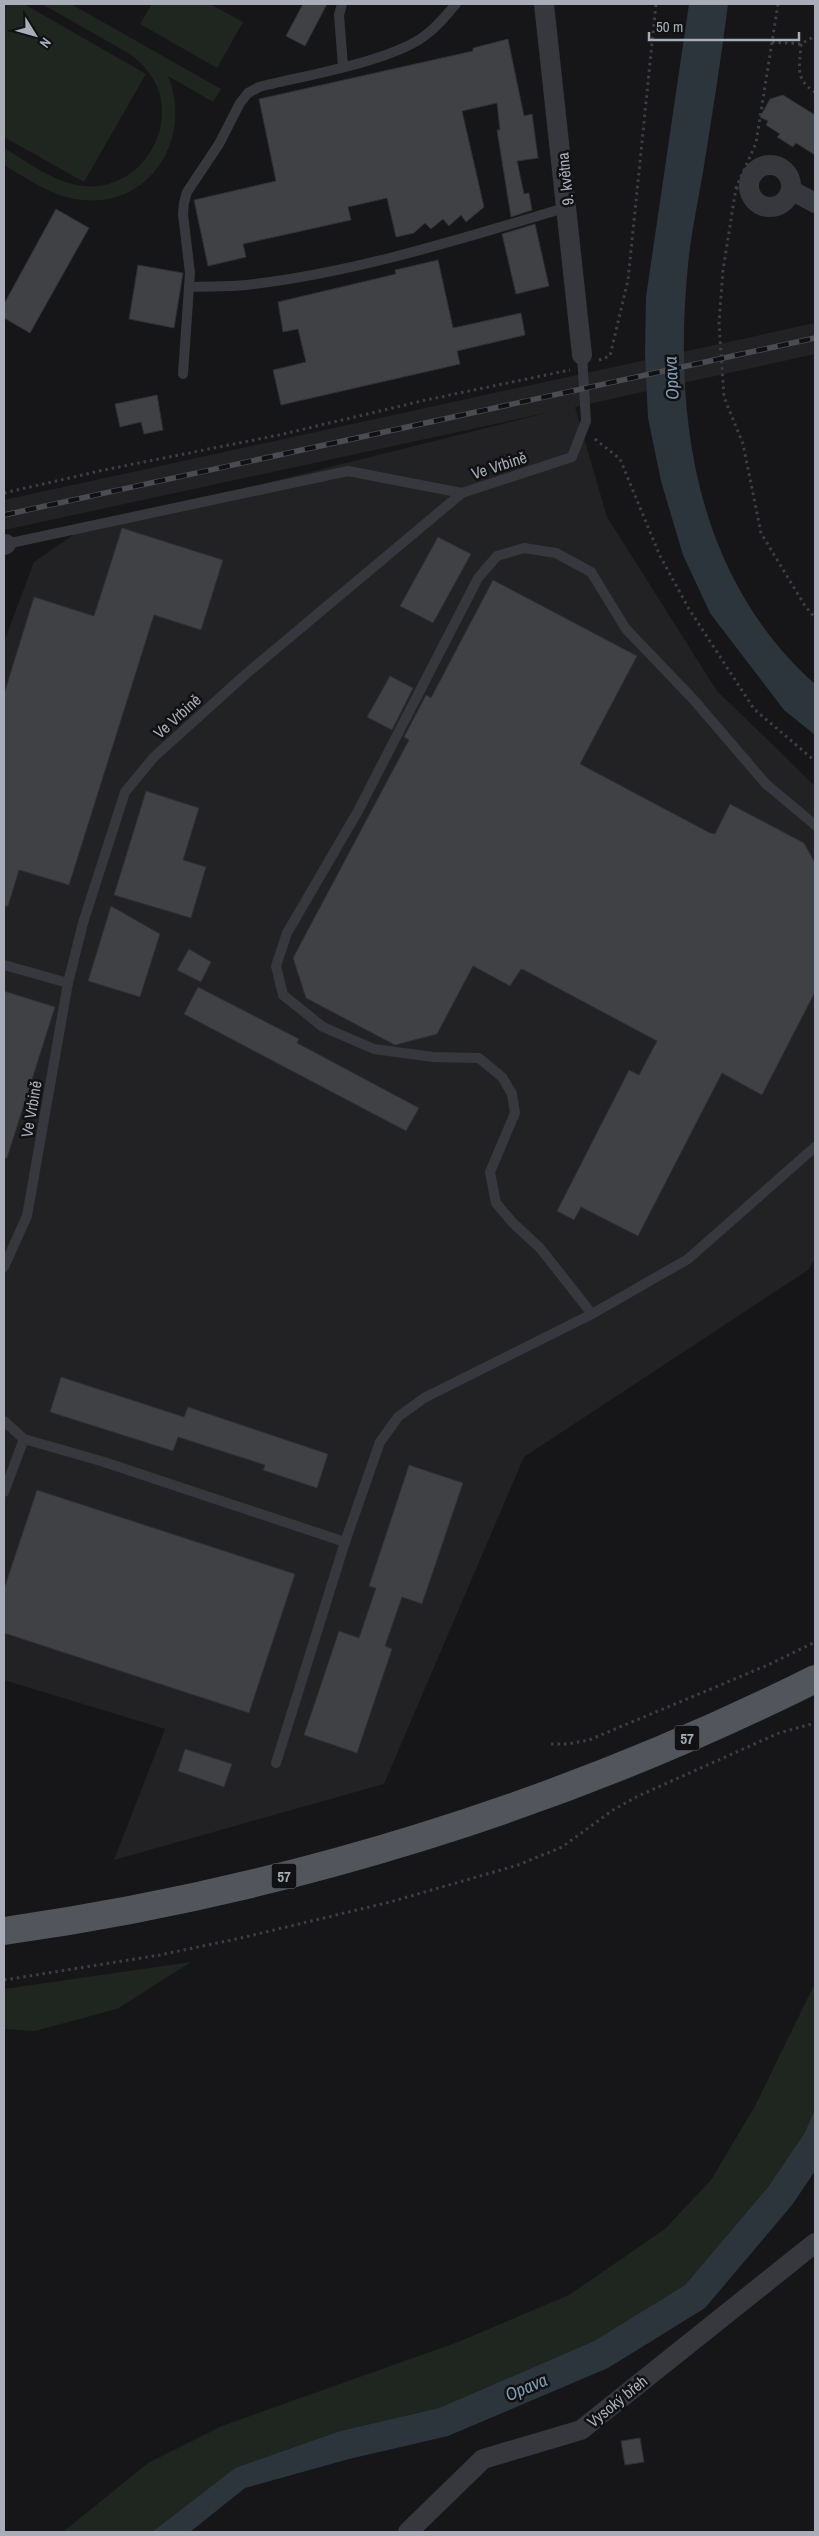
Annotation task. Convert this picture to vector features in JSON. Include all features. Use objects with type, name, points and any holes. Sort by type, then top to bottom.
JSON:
[{"type":"main road","name":"57","points":[[4,1931],[165,1903],[315,1868],[427,1835],[557,1791],[714,1726],[815,1679]]},
{"type":"street","name":"9. května","points":[[544,4],[568,207],[582,361]]},
{"type":"street","points":[[768,165],[781,168],[786,172],[789,177],[791,190],[783,202],[770,206],[757,201],[743,189],[756,170],[768,165]]},
{"type":"street","points":[[791,190],[815,203]]},
{"type":"street","name":"Vysoký břeh","points":[[408,2532],[483,2459],[581,2430],[815,2243]]},
{"type":"lane","points":[[342,4],[339,15],[343,66]]},
{"type":"lane","points":[[184,374],[190,273],[183,214],[184,203],[187,192],[219,144],[240,103],[248,93],[259,87],[373,59],[416,42],[427,34],[456,4]]},
{"type":"lane","points":[[189,287],[246,285],[353,266],[458,239],[568,207]]},
{"type":"lane","name":"Ve Vrbině","points":[[4,1267],[27,1216],[68,984],[83,923],[126,792],[154,757],[246,674],[462,493],[572,458],[586,421],[582,361]]},
{"type":"lane","points":[[4,546],[348,472],[462,493]]},
{"type":"lane","points":[[592,1314],[540,1248],[513,1223],[496,1203],[490,1172],[515,1113],[512,1094],[502,1077],[478,1058],[433,1057],[374,1049],[323,1027],[283,995],[276,966],[287,933],[358,811],[478,578],[497,556],[524,548],[556,553],[591,572],[626,629],[693,699],[766,784],[815,825]]},
{"type":"lane","points":[[4,964],[68,984]]},
{"type":"lane","points":[[276,1763],[346,1542],[380,1442],[398,1417],[424,1398],[592,1314],[688,1259],[815,1147]]},
{"type":"lane","points":[[4,1421],[24,1439],[101,1462],[346,1542]]},
{"type":"lane","points":[[4,1492],[24,1439]]},
{"type":"path","points":[[4,493],[104,470],[279,435],[582,361],[610,356],[628,280],[656,4]]},
{"type":"path","points":[[778,4],[756,143],[723,270],[719,323],[724,397],[743,444],[761,533],[805,606],[815,618]]},
{"type":"path","points":[[772,42],[801,44],[815,36]]},
{"type":"path","points":[[801,44],[799,74],[803,85],[815,92]]},
{"type":"path","points":[[582,430],[620,459],[660,556],[689,609],[754,709],[815,761]]},
{"type":"path","points":[[551,1744],[568,1744],[589,1740],[768,1665],[815,1642]]},
{"type":"path","points":[[4,1980],[160,1955],[240,1938],[390,1902],[518,1865],[562,1847],[613,1810],[638,1796],[779,1734],[815,1723]]},
{"type":"shaded area","points":[[4,4],[24,4],[146,74],[84,182],[4,137]]},
{"type":"shaded area","points":[[42,4],[71,4],[221,89],[213,102],[168,76],[174,99],[175,122],[170,143],[161,163],[147,180],[129,192],[107,199],[83,200],[62,196],[4,165],[4,148],[62,181],[83,186],[102,186],[119,180],[134,171],[146,158],[155,142],[161,125],[162,107],[158,89],[153,78],[143,65],[130,54]]},
{"type":"shaded area","points":[[152,4],[210,4],[243,22],[217,68],[140,24]]},
{"type":"shaded area","points":[[815,323],[815,354],[575,407],[607,517],[717,691],[815,786],[815,1259],[808,1270],[524,1457],[384,1784],[114,1860],[165,1729],[4,1680],[4,642],[34,562],[82,529],[550,412],[4,530],[4,500]]},
{"type":"shaded area","points":[[191,1962],[117,2009],[35,2031],[4,2029],[4,1989]]},
{"type":"shaded area","points":[[815,1983],[815,2110],[804,2134],[768,2187],[685,2285],[594,2341],[439,2408],[340,2431],[235,2468],[152,2532],[63,2532],[148,2463],[222,2426],[458,2342],[569,2295],[665,2229],[711,2180],[755,2106]]},
{"type":"water","name":"Opava","points":[[689,4],[728,4],[688,265],[684,322],[685,380],[690,436],[701,491],[718,544],[742,595],[774,642],[815,684],[815,735],[784,710],[710,613],[683,555],[661,481],[648,418],[645,354],[646,297]]},
{"type":"water","name":"Opava","points":[[815,2110],[815,2171],[792,2205],[705,2308],[608,2368],[448,2436],[349,2459],[245,2488],[190,2532],[152,2532],[235,2468],[340,2431],[439,2408],[594,2341],[685,2285],[768,2187],[804,2134]]},
{"type":"building","points":[[303,4],[327,4],[305,46],[286,36]]},
{"type":"building","points":[[508,39],[524,116],[532,114],[538,158],[517,161],[524,194],[529,193],[532,210],[511,217],[497,130],[500,130],[497,103],[462,111],[484,207],[466,222],[461,215],[449,226],[443,219],[431,229],[425,223],[414,233],[396,237],[387,198],[348,207],[351,220],[243,244],[246,257],[208,266],[194,200],[276,181],[259,99],[473,51],[473,48]]},
{"type":"building","points":[[783,95],[815,115],[815,155],[796,143],[793,147],[777,137],[780,134],[766,125],[768,121],[760,117],[770,99]]},
{"type":"building","points":[[56,209],[89,228],[30,333],[4,318],[4,304]]},
{"type":"building","points":[[535,224],[549,286],[516,294],[502,234]]},
{"type":"building","points":[[438,260],[453,328],[521,313],[525,335],[457,351],[460,364],[281,405],[273,370],[306,362],[298,329],[283,332],[278,302],[396,274],[395,270]]},
{"type":"building","points":[[138,265],[183,273],[174,328],[129,319]]},
{"type":"building","points":[[157,395],[163,430],[144,434],[141,422],[120,427],[115,404]]},
{"type":"building","points":[[122,528],[223,560],[201,630],[154,615],[69,885],[19,870],[8,906],[4,906],[4,694],[34,597],[94,616]]},
{"type":"building","points":[[438,537],[471,554],[433,623],[400,606]]},
{"type":"building","points":[[493,580],[637,656],[580,764],[710,833],[715,834],[730,804],[804,843],[815,863],[815,992],[762,1095],[722,1073],[638,1236],[581,1207],[574,1220],[557,1211],[629,1070],[639,1075],[657,1041],[524,970],[521,969],[510,986],[473,966],[437,1034],[395,1045],[306,998],[293,958],[409,740],[404,737],[426,695],[431,698]]},
{"type":"building","points":[[390,676],[413,688],[392,730],[367,717]]},
{"type":"building","points":[[146,791],[199,808],[183,860],[206,867],[191,918],[114,895]]},
{"type":"building","points":[[111,906],[160,934],[140,997],[88,981]]},
{"type":"building","points":[[189,949],[211,962],[201,982],[177,970]]},
{"type":"building","points":[[198,987],[299,1039],[297,1043],[419,1108],[406,1131],[184,1014]]},
{"type":"building","points":[[4,991],[55,1007],[7,1158],[4,1158]]},
{"type":"building","points":[[61,1377],[184,1417],[188,1407],[328,1454],[317,1488],[263,1470],[265,1465],[178,1437],[173,1451],[50,1412]]},
{"type":"building","points":[[409,1465],[463,1483],[422,1604],[402,1597],[385,1646],[392,1649],[357,1753],[304,1735],[339,1631],[359,1638],[376,1588],[369,1586]]},
{"type":"building","points":[[37,1490],[295,1574],[249,1713],[4,1633],[4,1589]]},
{"type":"building","points":[[185,1749],[232,1764],[224,1787],[178,1771]]},
{"type":"building","points":[[640,2438],[644,2462],[625,2465],[621,2441]]},
{"type":"railway","points":[[4,515],[815,338]]}]
